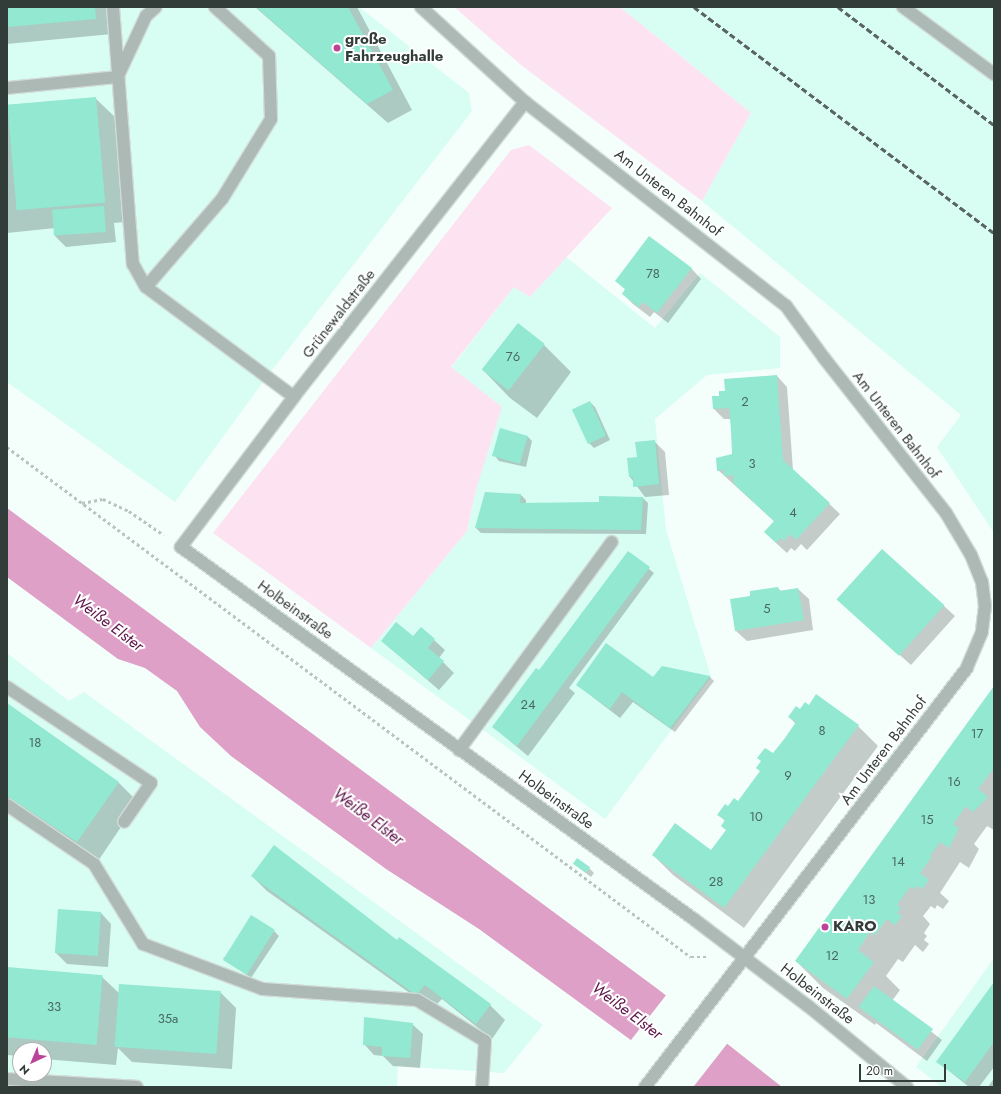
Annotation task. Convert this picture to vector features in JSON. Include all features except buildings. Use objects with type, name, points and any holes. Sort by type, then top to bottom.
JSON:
[{"type":"street","points":[[113,7],[117,77],[133,264],[146,287],[294,397]]},
{"type":"street","points":[[117,77],[146,16],[156,7]]},
{"type":"street","points":[[146,287],[222,199],[272,119],[269,56],[215,7]]},
{"type":"street","name":"Am Unteren Bahnhof","points":[[421,7],[525,102],[786,306],[828,364],[946,513],[971,555],[982,582],[985,606],[982,632],[967,668],[746,959],[645,1087]]},
{"type":"street","points":[[903,7],[994,74]]},
{"type":"street","points":[[7,88],[117,77]]},
{"type":"street","name":"Grünewaldstraße","points":[[181,547],[294,397],[525,102]]},
{"type":"street","points":[[459,750],[612,542]]},
{"type":"street","name":"Holbeinstraße","points":[[181,547],[746,959],[907,1087]]},
{"type":"street","points":[[7,687],[151,783],[124,822]]},
{"type":"street","points":[[7,805],[94,864],[143,944],[263,989],[417,1000],[485,1042],[482,1087]]},
{"type":"street","points":[[7,1079],[137,1087]]},
{"type":"path","points":[[7,447],[691,957],[746,959]]},
{"type":"path","points":[[82,503],[103,500],[129,511],[181,547]]},
{"type":"shaded area","points":[[7,7],[359,7],[469,93],[472,111],[266,378],[175,502],[7,382]]},
{"type":"shaded area","points":[[454,7],[620,7],[751,113],[702,201],[521,65]]},
{"type":"shaded area","points":[[620,7],[994,7],[994,533],[937,447],[961,415],[702,201],[751,113]]},
{"type":"shaded area","points":[[529,145],[612,208],[530,297],[514,287],[451,367],[502,407],[476,489],[467,531],[371,648],[213,533],[511,150]]},
{"type":"shaded area","points":[[566,257],[655,328],[700,273],[780,337],[780,368],[707,375],[655,419],[666,530],[711,677],[605,819],[371,648],[467,531],[476,489],[451,368],[514,287],[530,297]]},
{"type":"shaded area","points":[[7,653],[69,701],[84,692],[543,1025],[504,1073],[398,1066],[397,1087],[7,1087]]},
{"type":"shaded area","points":[[994,958],[994,1087],[942,1087],[916,1067]]},
{"type":"water","name":"Weiße Elster","points":[[7,508],[659,990],[782,1087],[695,1087],[479,929],[386,869],[231,756],[200,727],[177,691],[145,668],[118,659],[7,577]]},
{"type":"pier","points":[[667,994],[728,1042],[693,1087],[687,1087],[629,1042]]},
{"type":"railway","points":[[694,7],[994,233]]},
{"type":"railway","points":[[838,7],[994,125]]},
{"type":"place","name":"große Fahrzeughalle","points":[[337,48]]},
{"type":"place","name":"KARO","points":[[825,927]]}]
